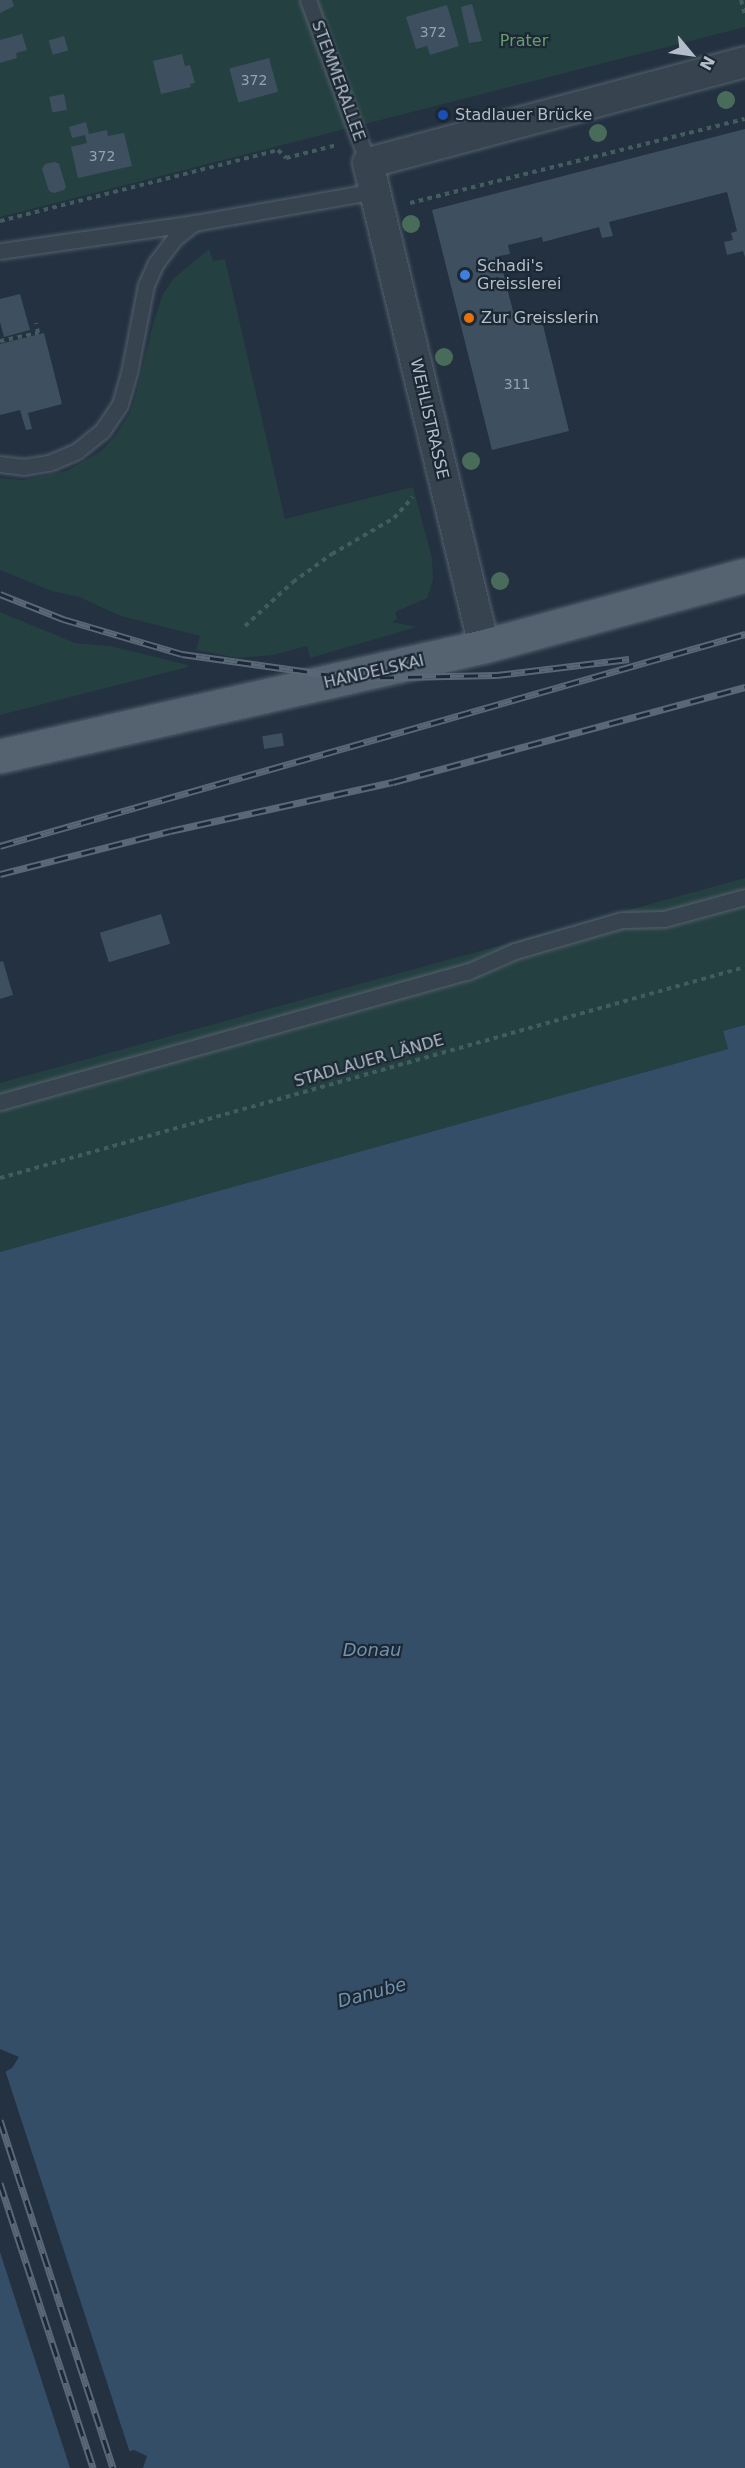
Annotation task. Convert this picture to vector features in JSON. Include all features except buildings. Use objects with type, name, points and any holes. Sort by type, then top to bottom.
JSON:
[{"type":"main road","name":"HANDELSKAI","points":[[0,756],[484,646],[745,575]]},
{"type":"street","points":[[374,188],[445,143],[745,62]]},
{"type":"street","name":"WEHLISTRASSE","points":[[374,188],[484,646]]},
{"type":"lane","name":"STEMMERALLEE","points":[[308,0],[374,188]]},
{"type":"lane","points":[[0,251],[194,223],[374,188]]},
{"type":"lane","points":[[0,465],[23,467],[49,463],[77,451],[102,431],[120,404],[129,373],[146,285],[156,263],[174,239],[194,223]]},
{"type":"lane","points":[[0,1102],[467,972],[515,951],[621,920],[664,919],[745,897]]},
{"type":"path","points":[[741,0],[745,15]]},
{"type":"path","points":[[374,188],[745,119]]},
{"type":"path","points":[[0,221],[278,150],[286,158],[340,144]]},
{"type":"path","points":[[0,342],[38,333],[36,323]]},
{"type":"path","points":[[245,626],[293,582],[332,554],[394,518],[420,490]]},
{"type":"path","name":"STADLAUER LÄNDE","points":[[0,1178],[745,967]]},
{"type":"green space","name":"Prater","points":[[0,0],[745,0],[745,27],[0,217]]},
{"type":"green space","points":[[209,249],[213,261],[225,259],[285,519],[413,487],[432,558],[433,580],[427,598],[395,612],[397,619],[392,622],[417,627],[310,658],[307,646],[273,655],[238,658],[196,650],[200,636],[121,616],[79,597],[52,591],[0,570],[0,478],[24,480],[67,471],[101,451],[115,436],[130,413],[163,294],[173,279]]},
{"type":"green space","points":[[0,612],[75,643],[110,646],[188,665],[188,667],[0,715]]},
{"type":"green space","points":[[745,878],[745,1025],[723,1031],[728,1049],[0,1252],[0,1083]]},
{"type":"water","name":"Donau","points":[[745,1025],[745,2468],[143,2468],[147,2456],[134,2450],[73,2468],[0,2468],[0,2075],[12,2068],[19,2057],[0,2049],[0,1252],[728,1049],[723,1031]]},
{"type":"pier","points":[[5,2070],[130,2453],[83,2468],[70,2468],[0,2252],[0,2072]]},
{"type":"railway","points":[[0,594],[63,619],[182,654],[352,678],[497,675],[629,659]]},
{"type":"railway","points":[[0,846],[745,634]]},
{"type":"railway","points":[[0,874],[170,831],[393,782],[745,687]]},
{"type":"railway","points":[[0,2120],[113,2468]]},
{"type":"railway","points":[[0,2183],[93,2468]]},
{"type":"place","name":"Stadlauer Brücke","points":[[443,115]]},
{"type":"place","name":"Schadi's Greisslerei","points":[[465,275]]},
{"type":"place","name":"Zur Greisslerin","points":[[469,318]]},
{"type":"water label","name":"Danube","points":[[372,1993]]}]
